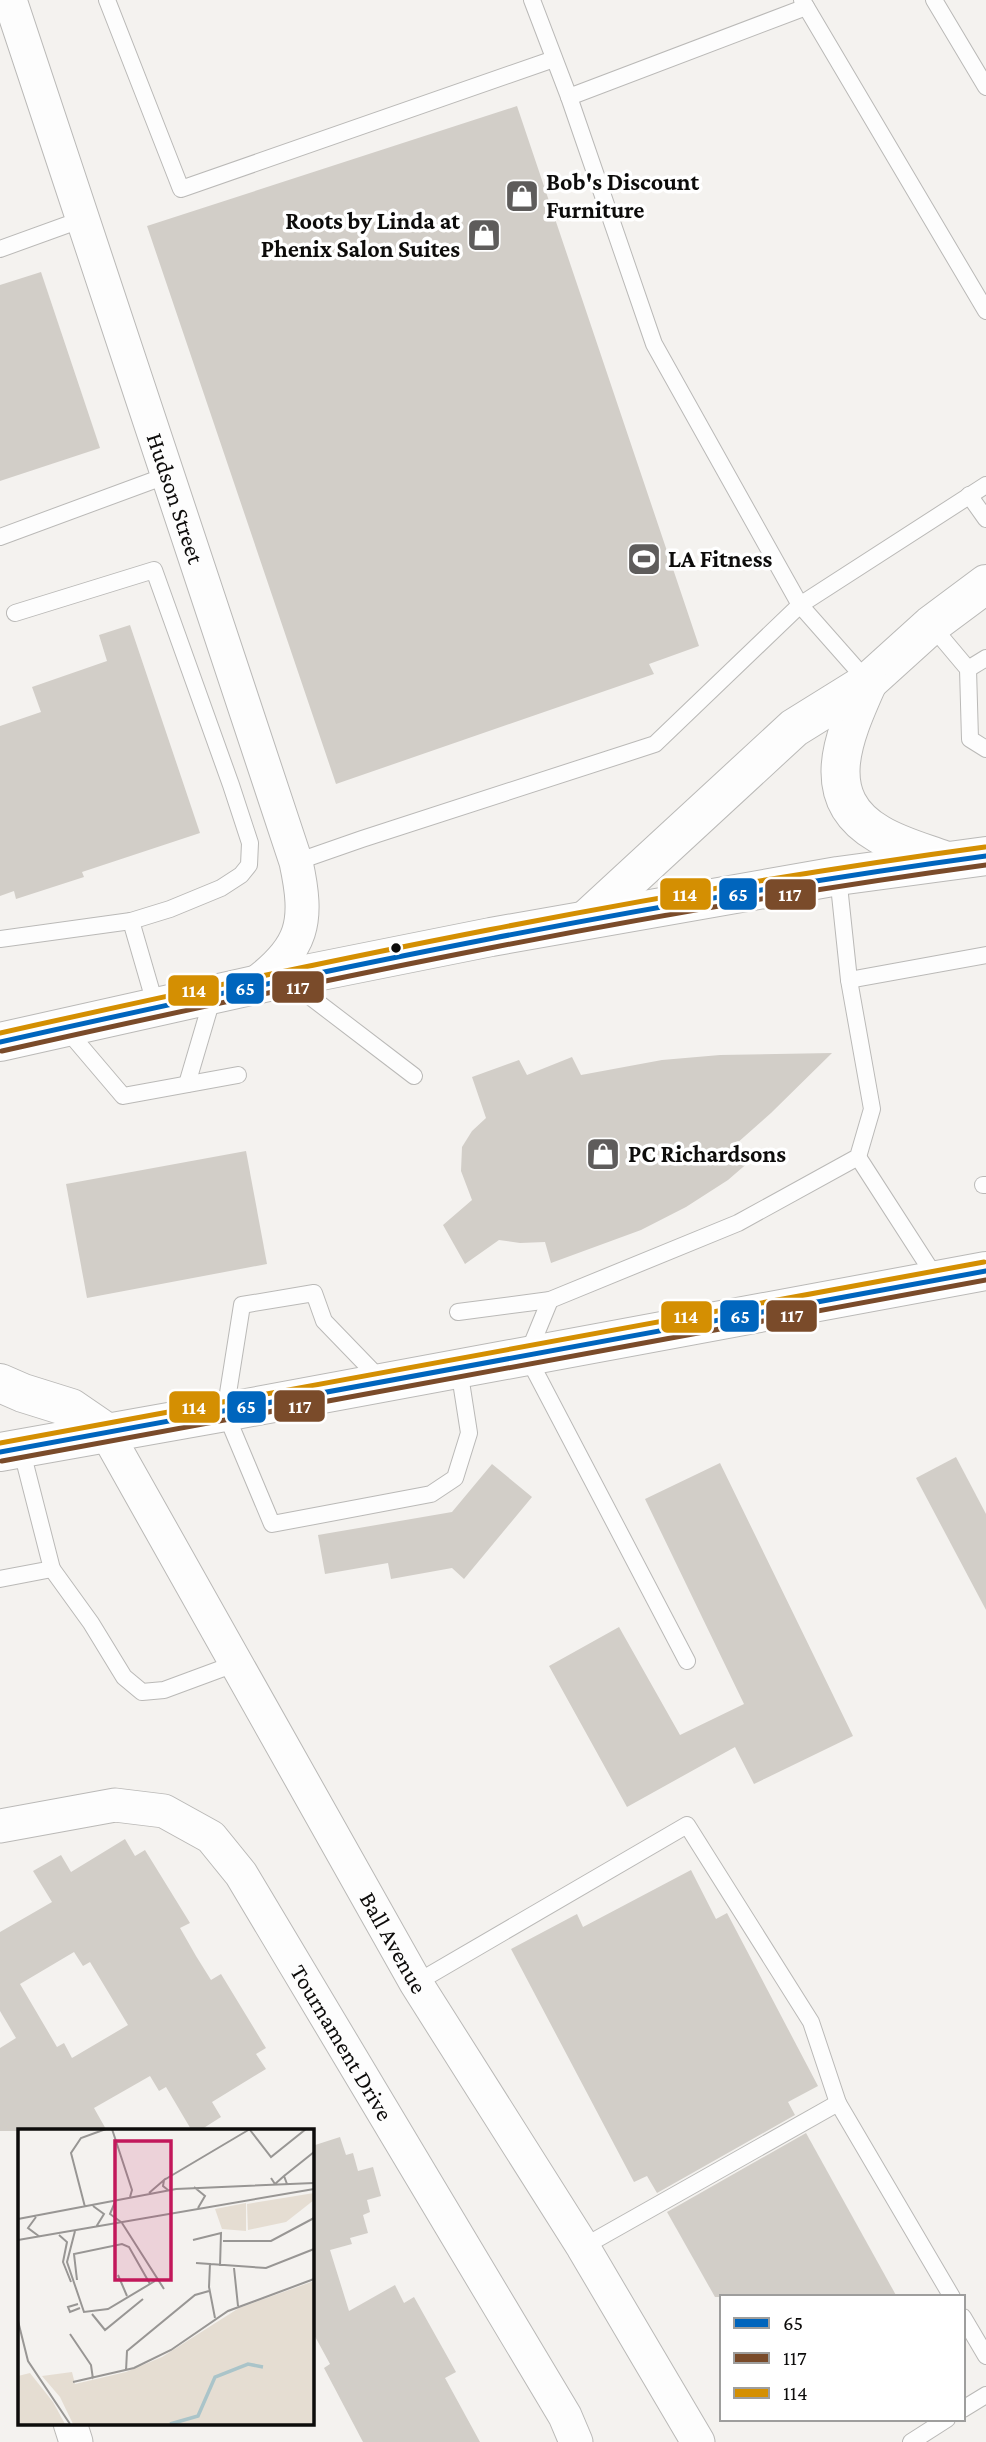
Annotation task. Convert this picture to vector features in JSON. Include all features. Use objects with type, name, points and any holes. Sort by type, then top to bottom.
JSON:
[{"type":"main road","points":[[586,919],[794,728],[869,682],[931,625],[986,584]]},
{"type":"main road","points":[[869,682],[852,719],[839,765],[843,792],[848,804],[866,826],[879,835],[968,859]]},
{"type":"main road","points":[[0,1042],[269,981],[586,919],[838,876],[968,859]]},
{"type":"main road","points":[[0,1071],[66,1029]]},
{"type":"main road","points":[[10,1450],[986,1270]]},
{"type":"main road","points":[[0,1383],[71,1408],[106,1432]]},
{"type":"street","name":"Hudson Street","points":[[10,0],[296,862],[304,908],[298,933],[269,981]]},
{"type":"street","name":"Ball Avenue","points":[[106,1432],[416,1983],[583,2247],[698,2442]]},
{"type":"street","name":"Tournament Drive","points":[[0,1826],[115,1805],[164,1811],[211,1837],[242,1874],[565,2416],[576,2442]]},
{"type":"street","points":[[70,2424],[76,2442]]},
{"type":"lane","points":[[107,0],[181,189],[554,59]]},
{"type":"lane","points":[[532,0],[569,97],[654,344],[800,605],[869,682]]},
{"type":"lane","points":[[934,0],[986,87]]},
{"type":"lane","points":[[569,97],[804,3],[986,311]]},
{"type":"lane","points":[[0,249],[83,219]]},
{"type":"lane","points":[[0,537],[168,475]]},
{"type":"lane","points":[[296,862],[655,744],[800,605],[986,485]]},
{"type":"lane","points":[[969,495],[986,519]]},
{"type":"lane","points":[[0,939],[131,922],[221,888],[242,874],[249,865],[250,843],[154,570],[15,613]]},
{"type":"lane","points":[[931,625],[968,669],[970,739],[986,749]]},
{"type":"lane","points":[[968,669],[986,658]]},
{"type":"lane","points":[[458,1312],[550,1300],[738,1223],[858,1157],[872,1109],[849,980],[838,876]]},
{"type":"lane","points":[[131,922],[156,1007]]},
{"type":"lane","points":[[849,980],[986,955]]},
{"type":"lane","points":[[269,981],[414,1076]]},
{"type":"lane","points":[[187,1084],[213,994]]},
{"type":"lane","points":[[66,1029],[123,1096],[238,1074]]},
{"type":"lane","points":[[858,1157],[937,1279]]},
{"type":"lane","points":[[384,1383],[324,1321],[314,1293],[242,1305],[225,1412],[272,1524],[431,1494],[456,1478],[469,1433],[458,1369]]},
{"type":"lane","points":[[550,1300],[527,1356],[687,1661]]},
{"type":"lane","points":[[10,1450],[52,1569],[92,1623],[124,1677],[142,1692],[164,1690],[237,1664]]},
{"type":"lane","points":[[0,1579],[52,1569]]},
{"type":"lane","points":[[416,1983],[687,1825],[811,2022],[838,2103],[951,2295]]},
{"type":"lane","points":[[583,2247],[838,2103]]},
{"type":"lane","points":[[965,2320],[986,2356]]},
{"type":"lane","points":[[965,2408],[986,2395]]},
{"type":"lane","points":[[911,2442],[944,2421]]},
{"type":"building","points":[[517,106],[699,646],[649,664],[654,674],[336,784],[147,226]]},
{"type":"building","points":[[41,272],[100,448],[0,481],[0,285]]},
{"type":"building","points":[[130,625],[200,833],[82,872],[84,877],[16,899],[14,891],[0,896],[0,726],[41,712],[32,687],[107,661],[99,635]]},
{"type":"building","name":"PC Richardsons","points":[[832,1053],[736,1144],[750,1161],[728,1180],[686,1207],[641,1230],[551,1263],[545,1242],[499,1240],[465,1264],[443,1225],[472,1200],[461,1171],[462,1147],[472,1131],[486,1118],[472,1077],[519,1060],[527,1075],[572,1057],[581,1075],[662,1060],[720,1055]]},
{"type":"building","points":[[246,1151],[267,1264],[87,1298],[66,1184]]},
{"type":"building","points":[[956,1457],[986,1514],[986,1610],[916,1478]]},
{"type":"building","points":[[720,1463],[853,1736],[754,1784],[735,1747],[627,1807],[549,1666],[619,1627],[680,1735],[744,1704],[645,1499]]},
{"type":"building","points":[[492,1464],[532,1497],[464,1579],[452,1568],[391,1579],[388,1563],[325,1574],[318,1535],[452,1512]]},
{"type":"building","points":[[125,1839],[135,1856],[145,1850],[190,1923],[180,1928],[196,1956],[211,1980],[221,1974],[266,2048],[256,2054],[266,2069],[212,2102],[221,2117],[202,2129],[191,2129],[166,2087],[159,2091],[150,2076],[94,2108],[106,2129],[0,2131],[0,2048],[16,2038],[0,2011],[0,1932],[52,1902],[33,1871],[61,1855],[71,1872]],"holes":[[[74,1952],[83,1966],[90,1962],[128,2025],[72,2058],[64,2043],[57,2047],[20,1984]]]},
{"type":"building","points":[[691,1870],[716,1919],[727,1913],[818,2086],[788,2102],[795,2115],[657,2193],[647,2176],[634,2182],[511,1949],[577,1914],[583,1927]]},
{"type":"building","points":[[806,2133],[896,2295],[715,2297],[667,2212]]},
{"type":"building","points":[[340,2137],[346,2155],[353,2153],[358,2171],[373,2167],[381,2196],[367,2200],[370,2212],[363,2215],[368,2233],[350,2238],[352,2244],[330,2250],[349,2311],[395,2285],[404,2303],[414,2297],[456,2372],[445,2378],[480,2442],[363,2442],[324,2368],[330,2364],[313,2333],[313,2146]]},
{"type":"transit line","name":"114","points":[[0,1033],[245,979],[614,906],[985,847]]},
{"type":"transit line","name":"65","points":[[0,1042],[491,938],[738,894],[986,856]]},
{"type":"transit line","name":"117","points":[[2,1051],[247,997],[615,924],[986,865]]},
{"type":"transit line","name":"114","points":[[0,1443],[984,1262]]},
{"type":"transit line","name":"65","points":[[0,1452],[986,1271]]},
{"type":"transit line","name":"117","points":[[2,1461],[986,1280]]},
{"type":"place","name":"Bob's Discount Furniture","points":[[522,196]]},
{"type":"place","name":"Roots by Linda at Phenix Salon Suites","points":[[484,235]]},
{"type":"place","name":"LA Fitness","points":[[644,559]]},
{"type":"place","name":"PC Richardsons","points":[[603,1154]]}]
